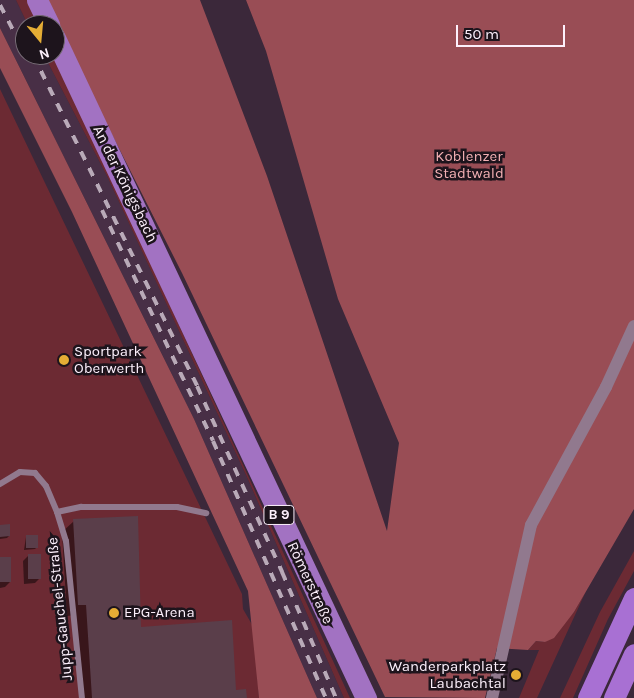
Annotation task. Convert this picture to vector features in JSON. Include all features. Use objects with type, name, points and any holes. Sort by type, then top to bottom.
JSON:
[{"type":"highway","points":[[588,698],[634,598]]},
{"type":"highway","points":[[614,698],[634,654]]},
{"type":"main road","points":[[37,0],[44,15]]},
{"type":"main road","name":"An der Königsbach","points":[[65,59],[194,330]]},
{"type":"main road","name":"Römerstraße","points":[[194,330],[319,603],[366,698]]},
{"type":"street","points":[[492,698],[532,525],[606,387],[634,326]]},
{"type":"lane","name":"Jupp-Gauchel-Straße","points":[[0,484],[20,472],[30,471],[39,476],[58,512],[66,541],[82,698]]},
{"type":"lane","points":[[58,512],[81,507],[137,506],[177,508],[206,513]]},
{"type":"shaded area","points":[[0,0],[16,0],[23,15],[15,15],[15,58],[0,28]]},
{"type":"shaded area","points":[[16,0],[28,0],[35,15],[23,15]]},
{"type":"shaded area","points":[[18,65],[49,65],[107,176],[246,475],[344,698],[317,698],[194,419]]},
{"type":"shaded area","points":[[49,65],[60,65],[350,698],[344,698],[246,475],[107,176]]},
{"type":"shaded area","name":"Sportpark Oberwerth","points":[[0,89],[242,594],[243,609],[254,628],[259,698],[0,698]]},
{"type":"shaded area","points":[[634,551],[634,571],[608,619],[573,698],[560,698],[600,612]]},
{"type":"shaded area","points":[[586,591],[537,698],[519,698],[539,650],[528,650],[536,641],[545,642],[574,612]]},
{"type":"green space","name":"Koblenzer Stadtwald","points":[[44,0],[200,0],[267,176],[387,531],[399,443],[338,299],[266,51],[246,0],[634,0],[634,509],[574,612],[554,638],[545,642],[536,641],[528,650],[497,648],[485,698],[385,697],[182,273],[65,42],[65,15],[52,15]]},
{"type":"green space","points":[[0,28],[15,58],[15,65],[18,65],[194,419],[317,698],[259,698],[248,591],[72,212],[0,68]]},
{"type":"building","name":"EPG-Arena","points":[[138,516],[141,627],[232,620],[236,690],[246,689],[247,698],[92,698],[86,605],[78,605],[73,519]]},
{"type":"building","points":[[10,524],[10,536],[0,537],[0,525]]},
{"type":"building","points":[[26,535],[38,535],[38,548],[26,548]]},
{"type":"building","points":[[28,554],[41,554],[41,579],[28,579]]},
{"type":"building","points":[[0,557],[11,557],[11,582],[0,582]]},
{"type":"railway","points":[[0,5],[15,34]]},
{"type":"railway","points":[[38,65],[197,386],[282,572],[336,698]]},
{"type":"railway","points":[[102,210],[213,441],[326,698]]},
{"type":"place","name":"Sportpark Oberwerth","points":[[64,360]]},
{"type":"place","name":"EPG-Arena","points":[[114,613]]},
{"type":"place","name":"Wanderparkplatz Laubachtal","points":[[516,675]]}]
